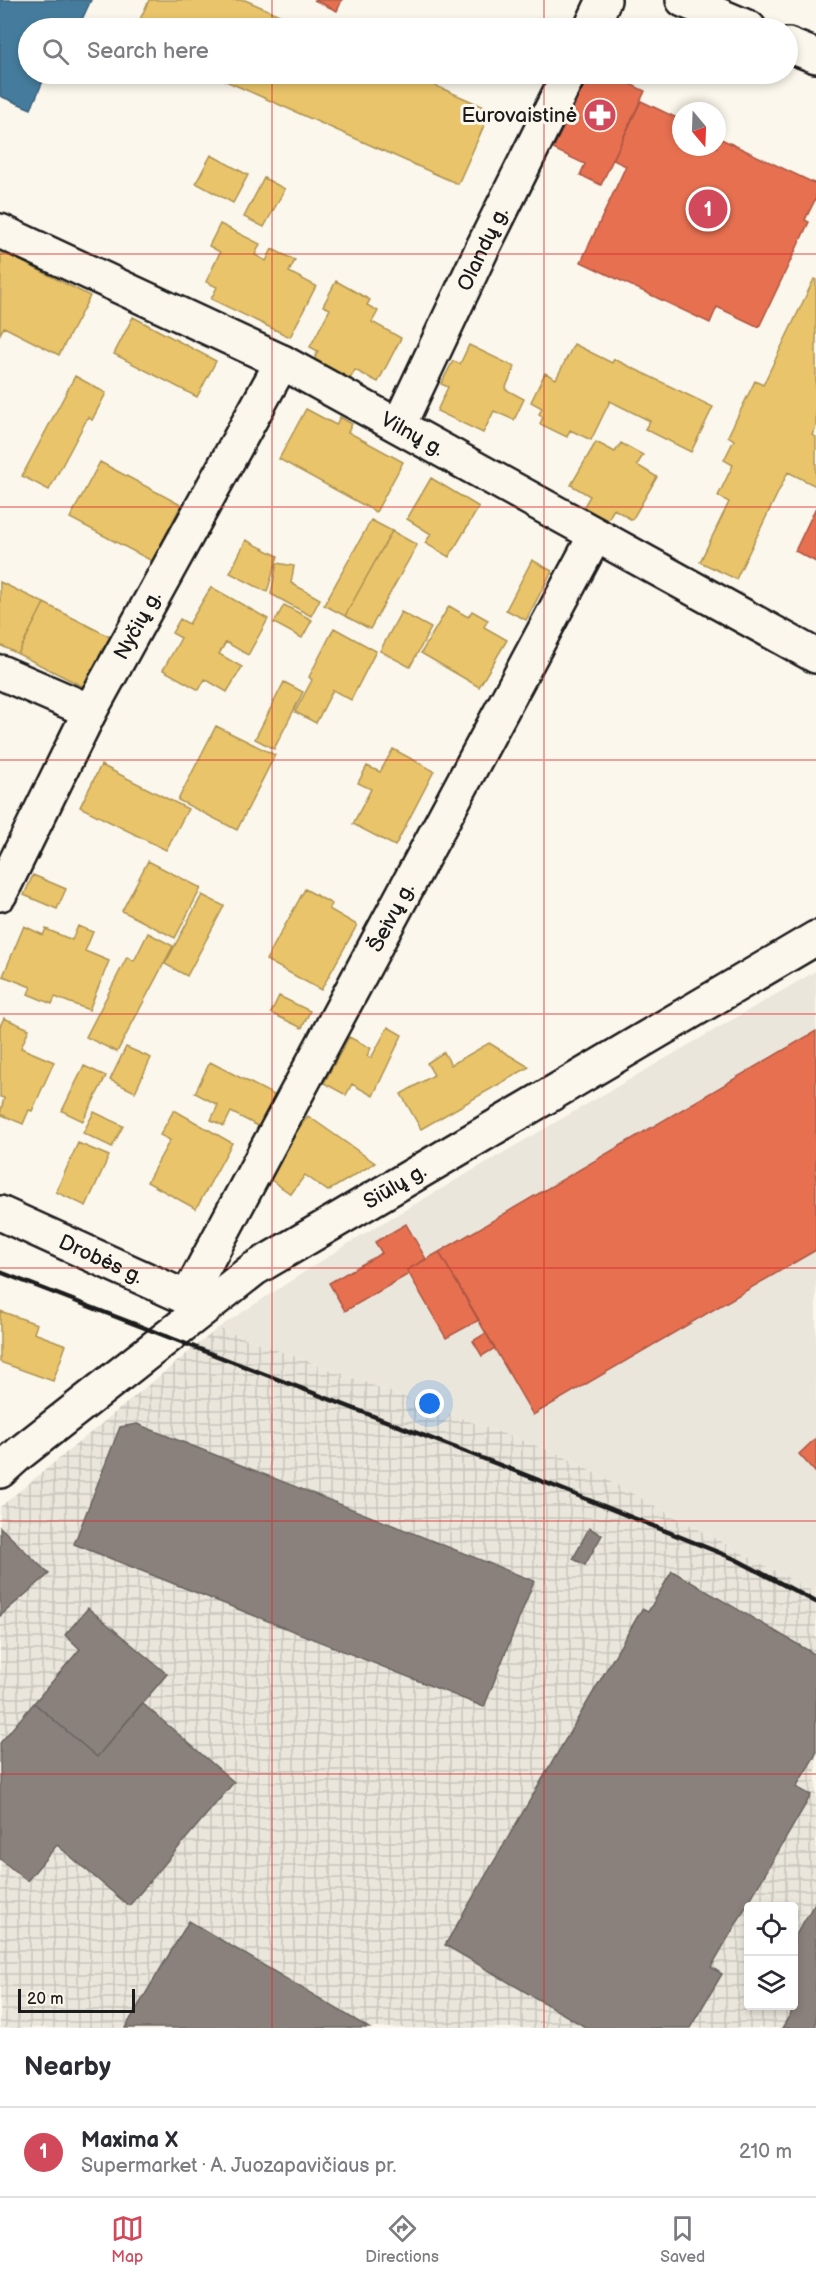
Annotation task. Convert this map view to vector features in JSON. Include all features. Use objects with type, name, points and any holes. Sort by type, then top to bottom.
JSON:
[{"type":"street","points":[[596,18],[604,0]]},
{"type":"street","points":[[683,0],[725,18]]},
{"type":"street","points":[[798,49],[816,56]]},
{"type":"street","name":"Olandų g.","points":[[399,425],[564,84]]},
{"type":"street","name":"Vilnų g.","points":[[0,231],[282,362],[816,656]]},
{"type":"street","name":"Nyčių g.","points":[[0,894],[90,711],[282,362]]},
{"type":"street","name":"Šeivų g.","points":[[192,1306],[596,536]]},
{"type":"street","points":[[0,672],[90,711]]},
{"type":"street","name":"Siūlų g.","points":[[0,1471],[192,1306],[816,939]]},
{"type":"street","name":"Drobės g.","points":[[0,1213],[192,1306]]},
{"type":"shaded area","points":[[816,971],[816,1593],[561,1455],[218,1328],[360,1236]]},
{"type":"shaded area","points":[[218,1328],[561,1455],[816,1593],[816,2028],[0,2028],[0,1507]]},
{"type":"building: Homes","points":[[149,0],[245,0],[286,18],[141,18]]},
{"type":"building: Homes","points":[[233,84],[432,84],[491,110],[458,184]]},
{"type":"building: Homes","points":[[211,155],[248,175],[233,203],[196,183]]},
{"type":"building: Homes","points":[[264,178],[285,189],[264,227],[244,217]]},
{"type":"building: Homes","points":[[220,224],[260,244],[255,255],[266,261],[272,249],[295,260],[289,272],[316,286],[290,337],[211,299],[217,287],[206,282],[220,252],[209,246]]},
{"type":"building: Homes","points":[[1,251],[90,296],[59,355],[4,327],[0,334]]},
{"type":"building: Homes","points":[[814,279],[816,280],[816,427],[812,435],[816,437],[816,486],[788,472],[736,579],[700,562],[729,502],[718,496],[733,465],[724,460],[734,440],[728,436],[755,381],[763,385]]},
{"type":"building: Homes","points":[[336,281],[370,300],[367,305],[378,311],[372,322],[401,338],[378,382],[355,370],[350,379],[314,360],[318,351],[310,347],[330,309],[323,306]]},
{"type":"building: Homes","points":[[133,317],[216,361],[197,397],[114,354]]},
{"type":"building: Homes","points":[[574,344],[612,363],[614,359],[713,407],[691,452],[645,429],[650,421],[610,401],[591,440],[570,430],[567,437],[540,424],[543,417],[539,414],[542,408],[531,402],[545,373],[556,379]]},
{"type":"building: Homes","points":[[469,345],[515,367],[505,389],[524,399],[514,420],[494,411],[483,433],[437,411],[448,387],[441,384],[453,361],[460,364]]},
{"type":"building: Homes","points":[[75,376],[106,393],[92,420],[88,417],[49,490],[22,476]]},
{"type":"building: Homes","points":[[306,409],[336,425],[340,417],[352,424],[348,432],[403,462],[376,512],[279,459]]},
{"type":"building: Homes","points":[[596,442],[615,452],[621,443],[643,455],[637,465],[657,477],[632,520],[614,509],[607,521],[583,508],[590,496],[571,485]]},
{"type":"building: Homes","points":[[100,462],[181,505],[152,561],[70,518]]},
{"type":"building: Homes","points":[[431,478],[479,507],[449,557],[425,543],[431,534],[407,519]]},
{"type":"building: Homes","points":[[371,520],[392,531],[345,616],[324,605]]},
{"type":"building: Homes","points":[[392,531],[417,545],[370,629],[345,616]]},
{"type":"building: Homes","points":[[246,540],[278,556],[267,592],[230,573]]},
{"type":"building: Homes","points":[[532,560],[552,571],[526,620],[506,610]]},
{"type":"building: Homes","points":[[277,563],[294,566],[291,583],[320,599],[311,616],[271,594]]},
{"type":"building: Homes","points":[[0,582],[44,603],[18,654],[0,645]]},
{"type":"building: Homes","points":[[211,587],[268,619],[248,655],[226,642],[219,654],[242,667],[227,692],[205,679],[199,690],[163,670],[181,638],[172,633],[180,619],[189,624]]},
{"type":"building: Homes","points":[[44,603],[112,638],[86,688],[18,654]]},
{"type":"building: Homes","points":[[284,605],[312,620],[302,638],[274,623]]},
{"type":"building: Homes","points":[[449,606],[468,617],[472,611],[488,620],[484,627],[507,640],[479,687],[421,653]]},
{"type":"building: Homes","points":[[401,612],[431,628],[410,667],[380,651]]},
{"type":"building: Homes","points":[[334,628],[376,651],[351,700],[333,690],[316,723],[295,712],[312,680],[309,677]]},
{"type":"building: Homes","points":[[284,682],[303,692],[274,749],[255,739]]},
{"type":"building: Homes","points":[[216,726],[275,755],[237,830],[178,800]]},
{"type":"building: Homes","points":[[393,749],[434,771],[395,846],[353,824],[371,789],[358,783],[367,766],[380,772]]},
{"type":"building: Homes","points":[[101,765],[188,809],[166,850],[80,807]]},
{"type":"building: Homes","points":[[148,861],[201,888],[175,938],[122,911]]},
{"type":"building: Homes","points":[[33,875],[66,889],[57,909],[24,895]]},
{"type":"building: Homes","points":[[305,889],[332,904],[329,909],[357,925],[321,990],[266,960]]},
{"type":"building: Homes","points":[[202,895],[224,906],[187,976],[165,964]]},
{"type":"building: Homes","points":[[24,926],[43,935],[46,929],[72,940],[78,926],[93,932],[85,951],[109,961],[89,1010],[55,997],[52,1004],[28,994],[31,987],[3,976]]},
{"type":"building: Homes","points":[[148,933],[173,946],[117,1052],[86,1037],[127,957],[134,961]]},
{"type":"building: Homes","points":[[279,996],[310,1011],[302,1028],[271,1013]]},
{"type":"building: Homes","points":[[4,1018],[29,1029],[21,1048],[54,1062],[32,1111],[29,1110],[23,1124],[0,1114],[4,1098],[0,1097],[0,1026]]},
{"type":"building: Homes","points":[[388,1027],[402,1035],[373,1096],[352,1084],[346,1095],[324,1083],[349,1037],[371,1048],[367,1056],[371,1058]]},
{"type":"building: Homes","points":[[489,1043],[529,1067],[421,1129],[401,1094],[434,1075],[427,1063],[444,1052],[451,1065]]},
{"type":"building: Homes","points":[[126,1047],[151,1058],[135,1092],[110,1080]]},
{"type":"building: Homes","points":[[210,1062],[276,1096],[260,1127],[231,1112],[224,1126],[211,1120],[218,1105],[195,1093]]},
{"type":"building: Homes","points":[[84,1066],[106,1076],[83,1121],[62,1111]]},
{"type":"building: Homes","points":[[174,1110],[232,1143],[196,1209],[147,1182],[170,1140],[160,1135]]},
{"type":"building: Homes","points":[[94,1112],[123,1126],[112,1147],[83,1133]]},
{"type":"building: Homes","points":[[308,1116],[375,1163],[328,1191],[305,1175],[291,1194],[264,1175]]},
{"type":"building: Homes","points":[[78,1143],[109,1156],[86,1206],[56,1192]]},
{"type":"building: Homes","points":[[0,1311],[37,1324],[34,1333],[66,1345],[53,1381],[0,1362]]},
{"type":"building: Shops","points":[[314,0],[342,0],[337,11]]},
{"type":"building: Shops","points":[[584,84],[630,84],[645,91],[601,185],[580,175],[585,164],[553,149]]},
{"type":"building: Shops","points":[[641,101],[672,116],[672,156],[726,156],[726,141],[816,184],[816,198],[805,220],[809,222],[759,327],[717,307],[710,323],[581,262],[626,166],[613,160]]},
{"type":"building: Shops","points":[[816,507],[816,562],[795,551]]},
{"type":"building: Shops","points":[[816,1031],[816,1250],[533,1415],[439,1252]]},
{"type":"building: Shops","points":[[406,1224],[426,1259],[407,1270],[409,1274],[345,1311],[329,1283],[382,1253],[375,1242]]},
{"type":"building: Shops","points":[[439,1252],[479,1320],[446,1338],[407,1270]]},
{"type":"building: Shops","points":[[486,1333],[495,1348],[482,1356],[473,1341]]},
{"type":"building: Shops","points":[[816,1438],[816,1473],[799,1454]]},
{"type":"building: Public","points":[[0,0],[91,0],[83,18],[18,18],[18,84],[42,84],[31,109],[0,96]]},
{"type":"building: Industry","points":[[137,1424],[534,1581],[484,1707],[74,1544],[120,1427]]},
{"type":"building: Industry","points":[[0,1527],[49,1574],[0,1616]]},
{"type":"building: Industry","points":[[589,1528],[602,1535],[585,1565],[573,1559]]},
{"type":"building: Industry","points":[[672,1571],[816,1655],[816,1754],[796,1787],[811,1795],[749,1902],[744,1902],[744,1910],[711,1967],[722,1974],[690,2028],[587,2028],[445,1945],[642,1609],[648,1612]]},
{"type":"building: Industry","points":[[88,1608],[167,1674],[97,1757],[34,1703],[80,1649],[65,1635]]},
{"type":"building: Industry","points":[[34,1703],[97,1757],[142,1703],[234,1782],[129,1906],[57,1845],[27,1881],[0,1859],[0,1743]]},
{"type":"building: Industry","points":[[816,1901],[816,2028],[782,2028],[793,2010],[798,2010],[798,1931]]},
{"type":"building: Industry","points":[[189,1921],[369,2028],[125,2028]]},
{"type":"railway","points":[[0,1272],[554,1486],[735,1559],[816,1602]]},
{"type":"place","name":"Eurovaistinė","points":[[600,115]]},
{"type":"place","name":"Maxima X","points":[[708,209]]}]
